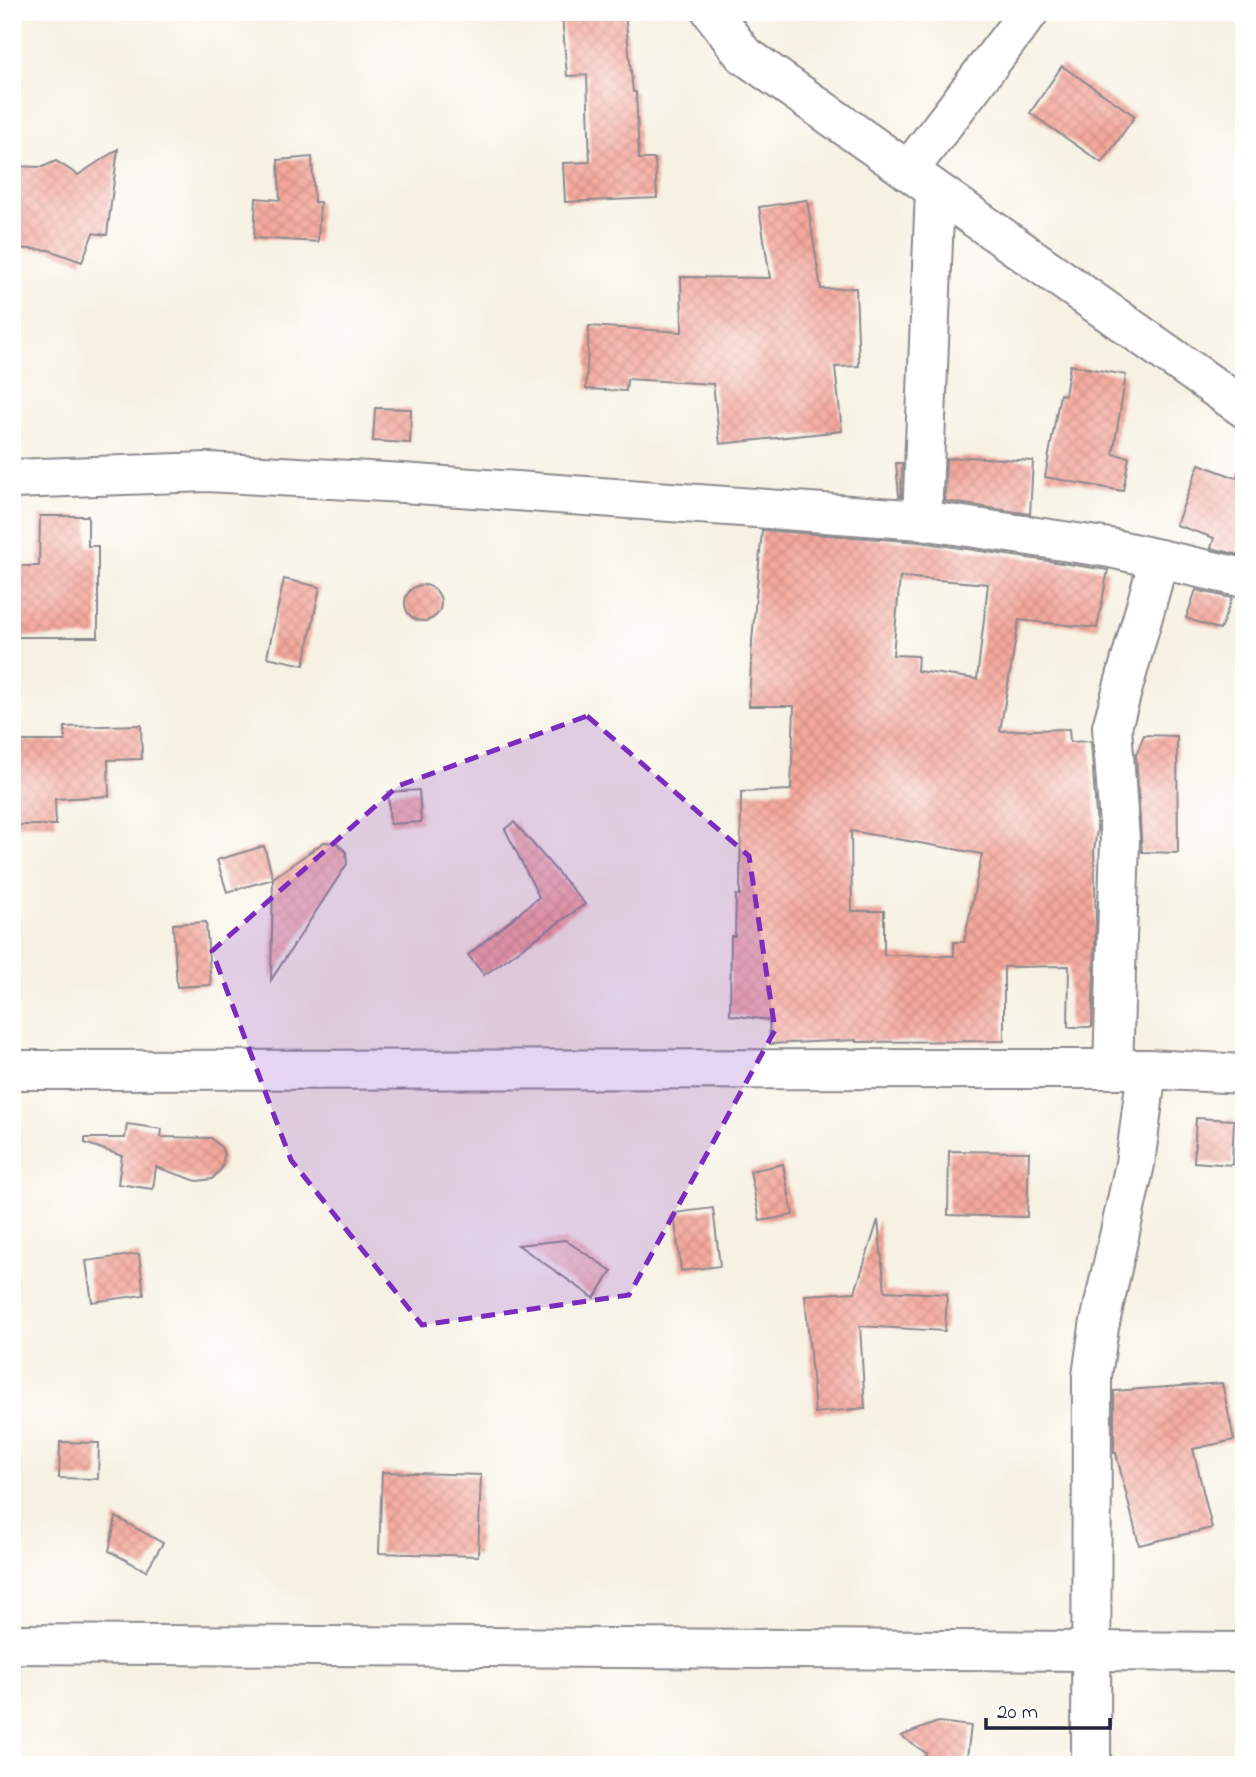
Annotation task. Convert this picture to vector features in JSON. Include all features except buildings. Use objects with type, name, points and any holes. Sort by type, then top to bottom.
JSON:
[{"type":"street","points":[[712,12],[743,54],[1244,408]]},
{"type":"street","points":[[922,520],[921,180],[1029,12]]},
{"type":"street","points":[[12,479],[208,472],[922,520],[1110,548],[1244,578]]},
{"type":"street","points":[[1091,1765],[1092,1376],[1135,1164],[1112,727],[1159,559]]},
{"type":"street","points":[[12,1070],[1130,1069],[1244,1074]]},
{"type":"street","points":[[12,1644],[1244,1652]]},
{"type":"highlighted area","points":[[587,716],[749,856],[775,1030],[629,1295],[422,1325],[291,1160],[212,951],[398,786]]}]
